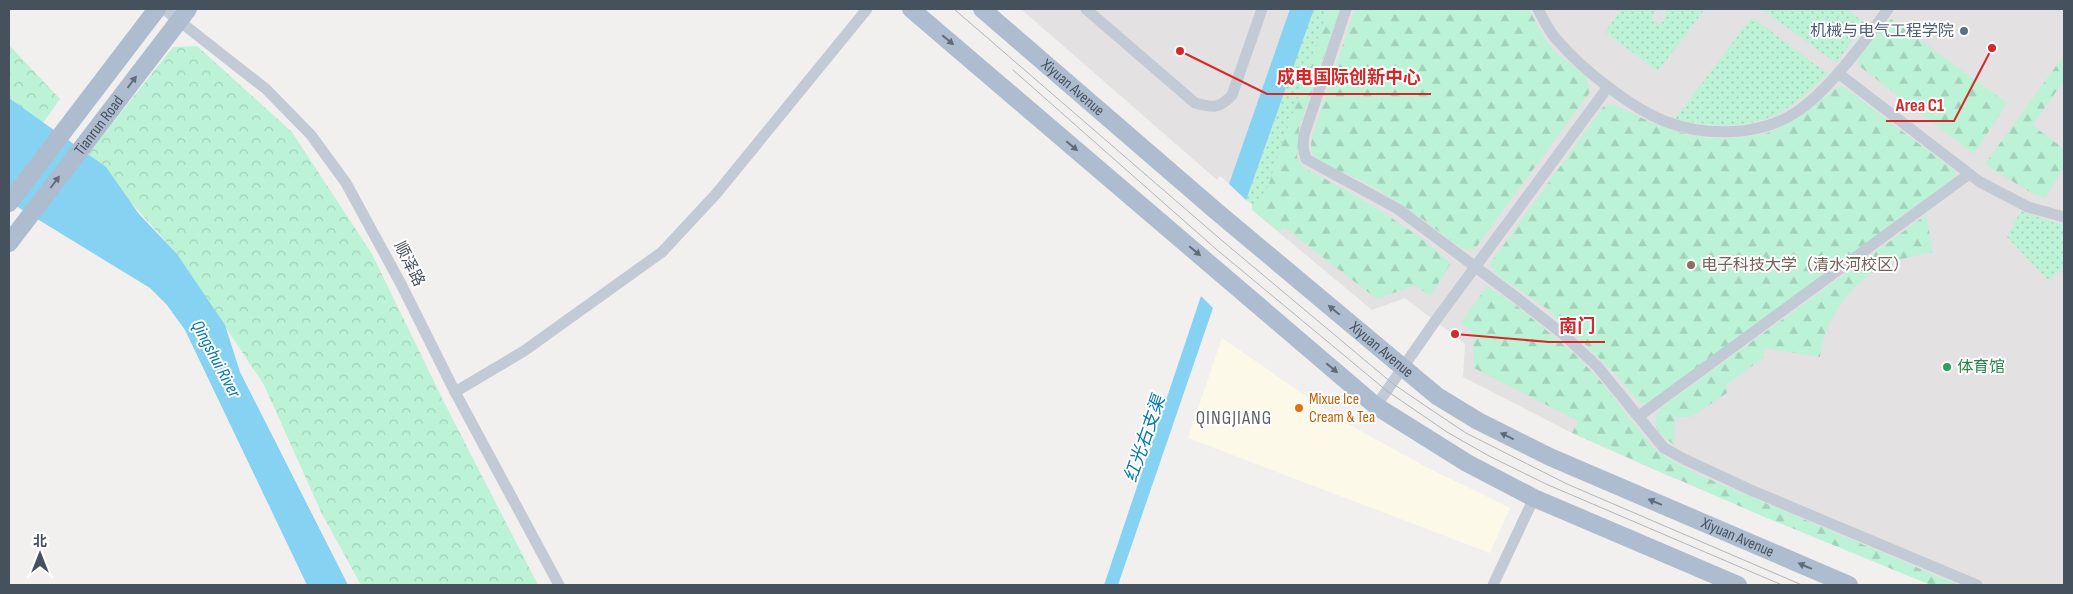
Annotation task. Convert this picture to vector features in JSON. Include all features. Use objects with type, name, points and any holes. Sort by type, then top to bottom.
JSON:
[{"type":"main road","name":"Tianrun Road","points":[[9,203],[157,9]]},
{"type":"main road","points":[[911,9],[1376,406],[1467,463],[1534,498],[1738,585]]},
{"type":"main road","name":"Xiyuan Avenue","points":[[982,9],[1216,211],[1438,396],[1478,421],[1550,457],[1849,585]]},
{"type":"main road","name":"Tianrun Road","points":[[9,243],[183,14]]},
{"type":"street","name":"顺泽路","points":[[164,9],[183,14],[266,89],[311,135],[346,183],[376,235],[455,392],[559,585]]},
{"type":"street","points":[[455,392],[524,351],[662,252],[716,194],[867,9]]},
{"type":"street","points":[[1086,9],[1195,103],[1216,107],[1224,104],[1232,95],[1262,9]]},
{"type":"street","points":[[1346,9],[1304,135],[1303,147],[1306,159],[1398,210],[1564,335],[1597,366],[1664,448],[1753,491],[1977,585]]},
{"type":"street","points":[[1538,9],[1557,40],[1608,87],[1666,122],[1685,128],[1710,131],[1751,129],[1769,124],[1798,111],[1838,73],[1888,9]]},
{"type":"street","points":[[1838,73],[1980,182],[2028,207],[2064,217]]},
{"type":"street","points":[[1376,406],[1608,87]]},
{"type":"street","points":[[1639,416],[1970,174]]},
{"type":"street","points":[[1493,585],[1534,498]]},
{"type":"shaded area","name":"电子科技大学（清水河校区）","points":[[1021,9],[2064,9],[2064,585],[1931,585],[1664,474],[1572,433],[1463,377],[1464,343],[1405,298],[1372,310],[1252,210],[1252,204],[1220,176],[1217,180]]},
{"type":"shaded area","points":[[1222,338],[1339,419],[1424,466],[1510,508],[1490,553],[1188,438]]},
{"type":"green space","points":[[1314,9],[1328,9],[1264,198],[1252,209],[1252,204],[1246,200]]},
{"type":"green space","points":[[1328,9],[1340,9],[1299,129],[1297,158],[1304,168],[1398,222],[1451,263],[1430,296],[1415,285],[1377,299],[1284,227],[1279,232],[1252,209],[1264,198]]},
{"type":"green space","points":[[1355,9],[1529,9],[1544,38],[1555,52],[1586,76],[1590,92],[1474,250],[1461,248],[1398,202],[1354,177],[1324,165],[1312,153],[1313,134]]},
{"type":"green space","points":[[1622,9],[1657,9],[1651,18],[1660,25],[1667,16],[1664,14],[1668,9],[1705,9],[1658,71],[1605,32]]},
{"type":"green space","points":[[1762,9],[1846,9],[1865,23],[1836,63]]},
{"type":"green space","points":[[1752,17],[1828,74],[1791,106],[1777,114],[1752,123],[1713,125],[1675,119]]},
{"type":"green space","points":[[1891,19],[2007,103],[1974,154],[1858,65],[1859,57]]},
{"type":"green space","points":[[9,45],[60,99],[43,123],[9,98]]},
{"type":"green space","points":[[197,46],[292,132],[372,254],[445,404],[538,585],[361,585],[322,514],[264,385],[177,254],[88,154],[173,47]]},
{"type":"green space","points":[[2064,55],[2064,81],[2032,125],[2064,149],[2064,167],[2045,198],[2033,194],[1985,164]]},
{"type":"green space","points":[[1841,85],[1955,171],[1954,178],[1649,403],[1640,403],[1585,344],[1546,308],[1496,274],[1490,264],[1603,107],[1613,104],[1646,120],[1680,132],[1715,138],[1733,138],[1752,136],[1781,128],[1808,111]]},
{"type":"green space","points":[[2021,211],[2064,225],[2064,274],[2061,270],[2048,280],[2007,237]]},
{"type":"green space","points":[[1926,215],[1933,252],[1895,261],[1881,267],[1855,287],[1844,299],[1828,327],[1820,357],[1764,348],[1763,358],[1727,384],[1727,393],[1691,417],[1675,417],[1674,445],[1660,433],[1657,429],[1656,419],[1662,407]]},
{"type":"green space","points":[[1487,286],[1517,306],[1576,355],[1602,383],[1653,448],[1670,460],[1702,476],[1958,585],[1931,585],[1762,516],[1572,433],[1578,421],[1474,368],[1473,332],[1461,323]]},
{"type":"water","points":[[1290,9],[1314,9],[1246,200],[1229,184]]},
{"type":"water","name":"Qingshui River","points":[[9,98],[106,167],[139,214],[177,254],[225,325],[240,372],[348,585],[307,585],[185,330],[167,305],[150,288],[16,206],[9,195]]},
{"type":"water","points":[[1201,296],[1213,308],[1118,585],[1104,585]]},
{"type":"tram line","points":[[954,9],[1219,238],[1392,383],[1424,405],[1466,433],[1567,484],[1802,585]]},
{"type":"tram line","points":[[1013,70],[1216,249],[1387,391],[1447,432],[1489,456],[1546,484],[1782,585]]},
{"type":"place","name":"机械与电气工程学院","points":[[1964,31]]},
{"type":"place","name":"Area C1","points":[[1992,48]]},
{"type":"place","name":"成电国际创新中心","points":[[1180,51]]},
{"type":"place","name":"电子科技大学（清水河校区）","points":[[1691,265]]},
{"type":"place","name":"南门","points":[[1455,334]]},
{"type":"place","name":"体育馆","points":[[1947,367]]},
{"type":"place","name":"Mixue Ice Cream & Tea","points":[[1299,408]]},
{"type":"district","name":"QINGJIANG","points":[[1234,418]]},
{"type":"water label","name":"红光右支渠","points":[[1145,439]]}]
